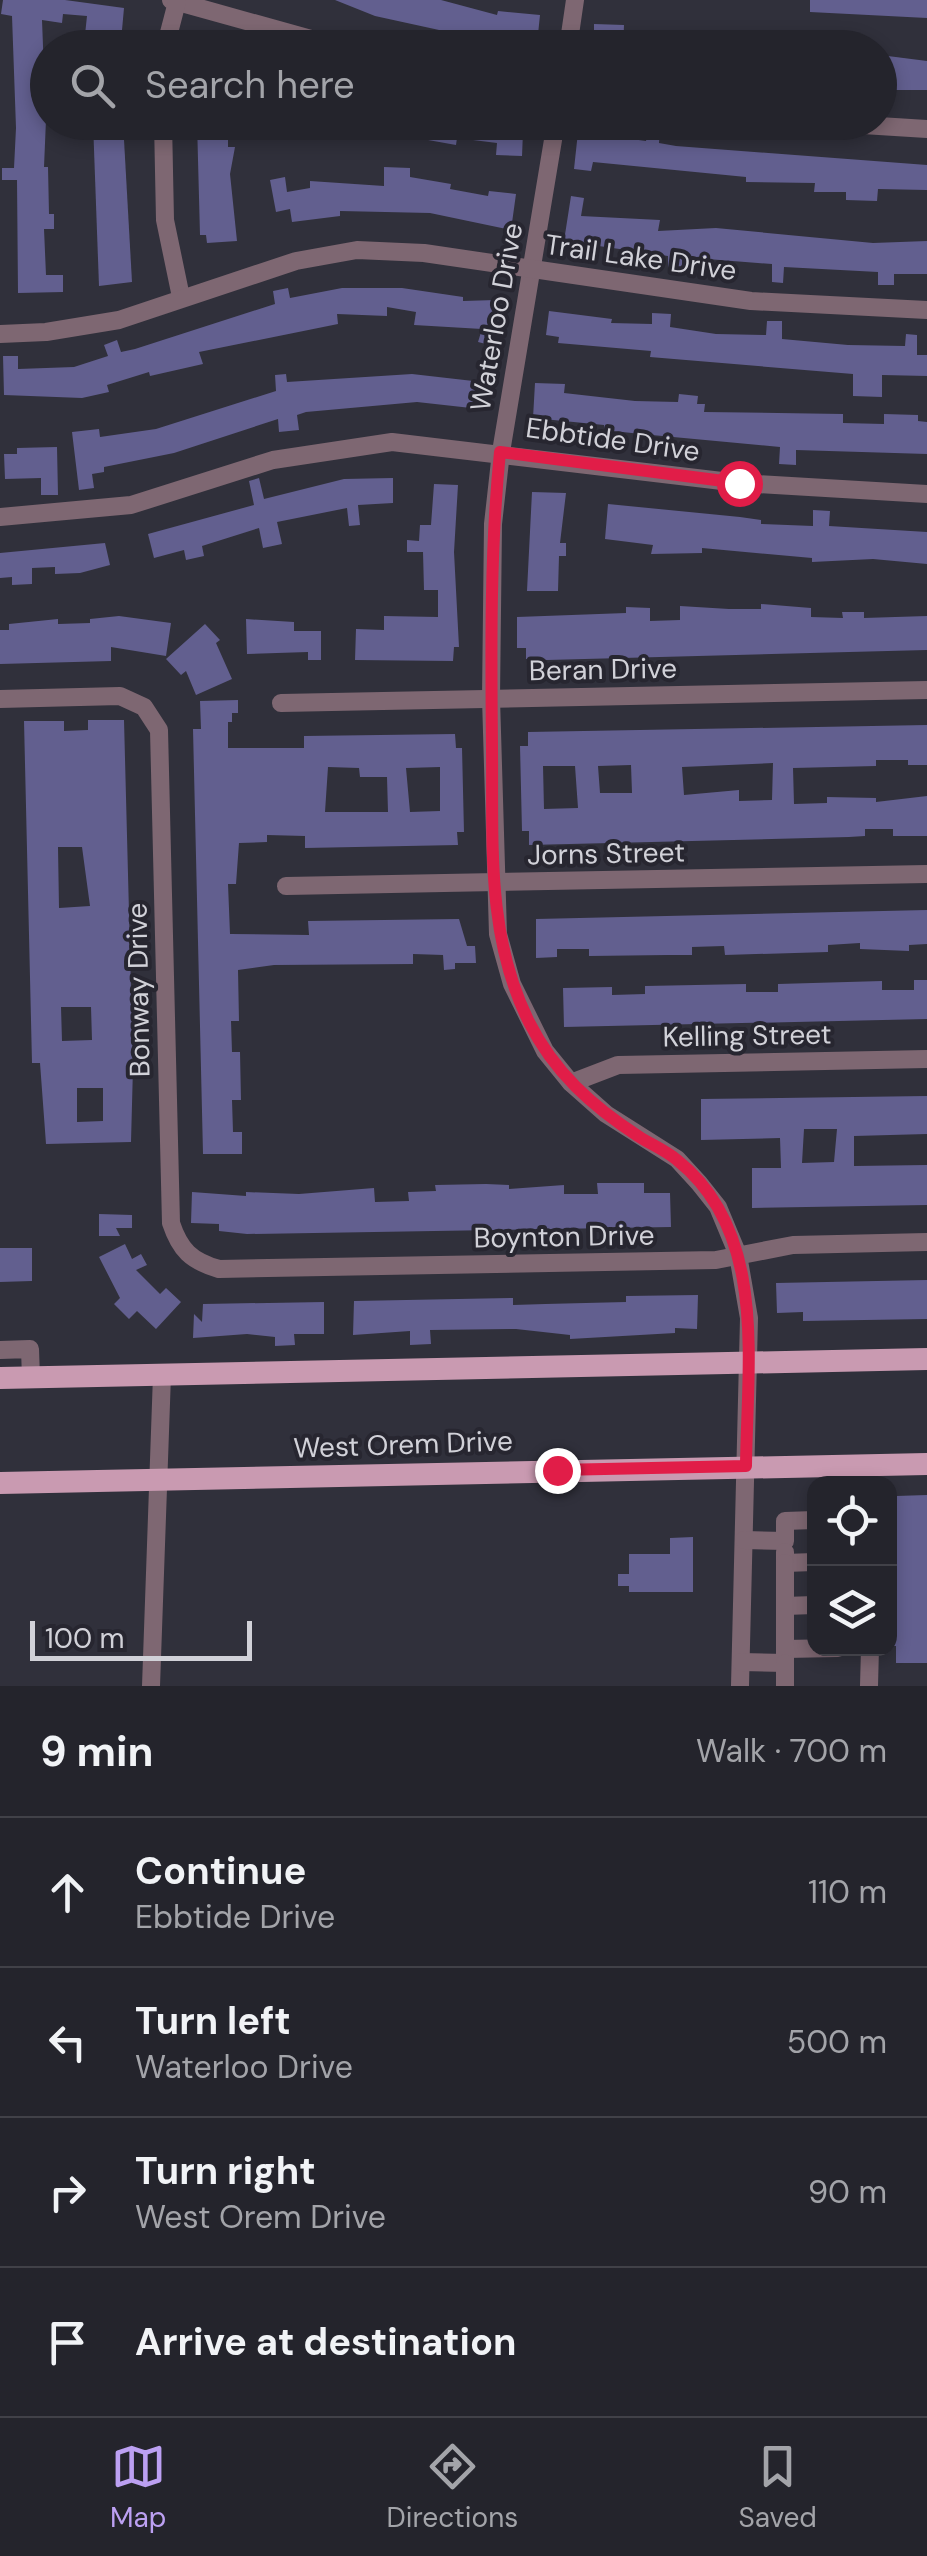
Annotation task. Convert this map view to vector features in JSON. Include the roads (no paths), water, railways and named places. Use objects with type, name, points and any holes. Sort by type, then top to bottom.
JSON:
[{"type":"main road","points":[[0,1378],[927,1359]]},
{"type":"main road","name":"West Orem Drive","points":[[0,1483],[746,1466],[874,1474],[927,1464]]},
{"type":"street","points":[[571,30],[575,0]]},
{"type":"street","points":[[168,30],[174,1],[278,30]]},
{"type":"street","points":[[897,127],[927,129]]},
{"type":"street","points":[[163,140],[165,220],[181,297]]},
{"type":"street","name":"Waterloo Drive","points":[[553,140],[500,452],[493,524],[491,698],[498,934],[512,984],[545,1051],[571,1084],[688,1171],[718,1207],[738,1255],[748,1318],[740,1686]]},
{"type":"street","name":"Trail Lake Drive","points":[[0,334],[46,332],[119,320],[296,261],[357,250],[424,253],[634,287],[751,301],[927,310]]},
{"type":"street","name":"Ebbtide Drive","points":[[0,517],[132,505],[273,460],[392,442],[500,452],[680,477],[927,494]]},
{"type":"street","name":"Beran Drive","points":[[281,702],[927,690]]},
{"type":"street","name":"Bonway Drive","points":[[0,698],[120,696],[144,707],[159,730],[171,1223],[179,1248],[201,1264]]},
{"type":"street","name":"Jorns Street","points":[[286,886],[927,874]]},
{"type":"street","name":"Kelling Street","points":[[571,1084],[618,1065],[927,1059]]},
{"type":"street","name":"Boynton Drive","points":[[201,1264],[219,1269],[716,1260],[793,1244],[927,1242]]},
{"type":"street","points":[[0,1350],[30,1350],[31,1378]]},
{"type":"street","points":[[151,1686],[162,1375]]},
{"type":"street","points":[[785,1686],[784,1521],[807,1520]]},
{"type":"street","points":[[744,1540],[785,1541]]},
{"type":"street","points":[[785,1562],[807,1562]]},
{"type":"street","points":[[785,1606],[807,1606]]},
{"type":"street","points":[[741,1662],[807,1653]]},
{"type":"street","points":[[868,1686],[870,1656]]}]
